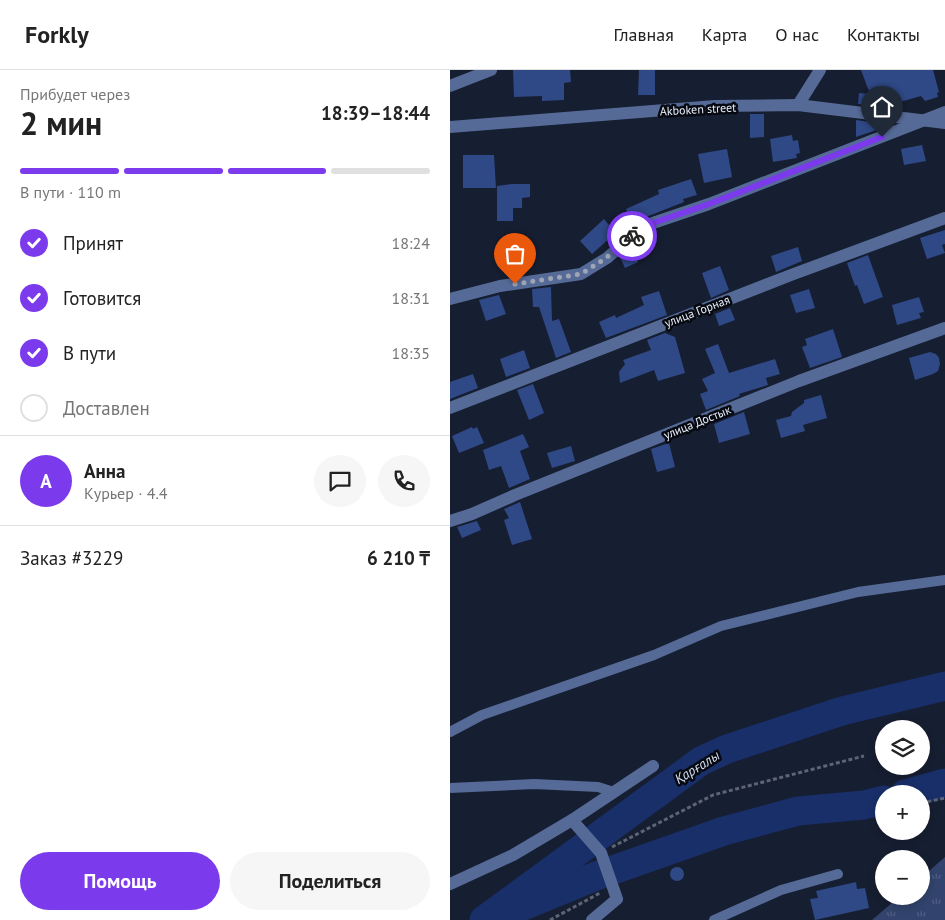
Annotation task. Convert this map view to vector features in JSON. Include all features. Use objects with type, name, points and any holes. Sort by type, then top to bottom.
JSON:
[{"type":"street","points":[[450,86],[491,70]]},
{"type":"street","points":[[798,105],[820,70]]},
{"type":"street","name":"Akboken street","points":[[450,127],[715,106],[798,105],[854,113],[928,119],[945,123]]},
{"type":"street","points":[[450,299],[500,286],[581,274],[606,258],[650,224],[709,204],[945,112]]},
{"type":"street","name":"улица Горная","points":[[450,408],[781,278],[945,218]]},
{"type":"street","name":"улица Достык","points":[[450,521],[472,514],[799,381],[945,328]]},
{"type":"street","points":[[450,884],[513,855],[572,820],[653,766]]},
{"type":"street","points":[[572,820],[603,857],[617,899],[592,920]]},
{"type":"lane","points":[[450,732],[482,715],[654,655],[721,626],[858,592],[945,580]]},
{"type":"lane","points":[[450,788],[534,784],[598,787],[614,792]]},
{"type":"lane","points":[[714,920],[781,890],[838,874]]},
{"type":"path","points":[[603,857],[713,794],[864,756]]},
{"type":"path","points":[[930,801],[945,798]]},
{"type":"path","points":[[550,920],[613,886]]},
{"type":"green space","points":[[945,857],[945,920],[872,920],[890,905],[930,905],[930,870]]},
{"type":"building","points":[[513,70],[570,70],[571,82],[564,83],[564,100],[542,101],[542,96],[514,97]]},
{"type":"building","points":[[639,70],[655,70],[655,95],[638,95]]},
{"type":"building","points":[[861,70],[933,70],[939,92],[937,93],[938,97],[925,101],[921,96],[900,102],[899,109],[858,104],[859,93],[870,94]]},
{"type":"building","points":[[750,114],[764,114],[764,137],[750,138]]},
{"type":"building","points":[[856,120],[891,125],[856,137]]},
{"type":"building","points":[[792,135],[793,141],[798,140],[800,153],[796,154],[797,158],[773,162],[770,139]]},
{"type":"building","points":[[922,145],[926,161],[904,165],[901,149]]},
{"type":"building","points":[[727,149],[732,177],[704,183],[698,154]]},
{"type":"building","points":[[463,155],[494,155],[496,188],[463,188]]},
{"type":"building","points":[[691,179],[697,195],[683,199],[684,202],[646,217],[613,242],[611,237],[592,254],[580,241],[604,219],[609,225],[628,214],[626,209],[659,194],[658,190]]},
{"type":"building","points":[[530,184],[530,197],[522,198],[522,208],[513,208],[513,221],[497,221],[497,186]]},
{"type":"building","points":[[657,230],[652,233],[657,242],[635,256],[638,262],[625,268],[620,257],[636,243],[654,231]]},
{"type":"building","points":[[945,230],[945,244],[942,245],[945,253],[927,259],[920,238]]},
{"type":"building","points":[[798,247],[802,261],[776,272],[771,256]]},
{"type":"building","points":[[868,255],[883,297],[864,304],[847,263]]},
{"type":"building","points":[[720,266],[729,290],[711,298],[702,273]]},
{"type":"building","points":[[551,287],[552,321],[559,319],[571,352],[556,358],[539,307],[533,307],[532,289]]},
{"type":"building","points":[[809,289],[815,308],[796,313],[790,295]]},
{"type":"building","points":[[659,291],[667,315],[606,338],[599,322],[615,315],[616,318],[644,305],[641,297]]},
{"type":"building","points":[[499,295],[506,314],[486,321],[479,300]]},
{"type":"building","points":[[919,297],[924,312],[919,313],[921,318],[897,325],[892,305]]},
{"type":"building","points":[[730,308],[735,320],[719,326],[715,314]]},
{"type":"building","points":[[833,329],[842,357],[810,368],[802,347],[807,345],[805,339]]},
{"type":"building","points":[[665,333],[675,337],[685,373],[658,381],[654,370],[620,383],[619,372],[625,364],[623,360],[651,350],[647,340]]},
{"type":"building","points":[[718,344],[729,373],[775,359],[780,374],[766,378],[768,385],[739,394],[740,396],[706,410],[700,394],[708,391],[702,379],[715,373],[705,349]]},
{"type":"building","points":[[524,350],[530,368],[506,377],[500,359]]},
{"type":"building","points":[[930,352],[936,354],[939,358],[938,371],[915,380],[909,358]]},
{"type":"building","points":[[473,374],[478,388],[450,399],[450,382]]},
{"type":"building","points":[[533,384],[544,413],[529,420],[517,390]]},
{"type":"building","points":[[821,395],[827,418],[803,425],[805,431],[781,438],[776,420],[791,416],[792,412],[804,403],[804,400]]},
{"type":"building","points":[[744,412],[750,434],[719,443],[714,424]]},
{"type":"building","points":[[472,427],[473,429],[477,427],[484,443],[459,453],[452,436]]},
{"type":"building","points":[[523,434],[529,447],[520,451],[530,479],[509,488],[501,466],[489,470],[483,450]]},
{"type":"building","points":[[669,443],[675,467],[657,472],[651,449]]},
{"type":"building","points":[[571,446],[575,461],[552,468],[547,453]]},
{"type":"building","points":[[520,502],[532,539],[512,545],[504,520],[509,518],[504,509]]},
{"type":"building","points":[[477,521],[481,530],[462,538],[457,527]]},
{"type":"building","points":[[677,867],[682,869],[684,874],[682,879],[677,881],[672,879],[670,874],[672,869]]},
{"type":"building","points":[[856,882],[857,889],[865,888],[869,908],[815,920],[810,899],[818,898],[816,891]]},
{"type":"waterway","name":"Қарғалы","points":[[484,920],[701,761],[727,749],[842,711],[945,686]]},
{"type":"waterway","name":"Қарғалы","points":[[930,787],[945,783]]},
{"type":"waterway","name":"Қарғалы","points":[[516,909],[596,876],[724,831],[798,811],[875,802]]},
{"type":"way so far","points":[[515,284],[581,274],[606,258],[632,236]]},
{"type":"route","points":[[632,236],[650,224],[709,204],[882,137]]}]
